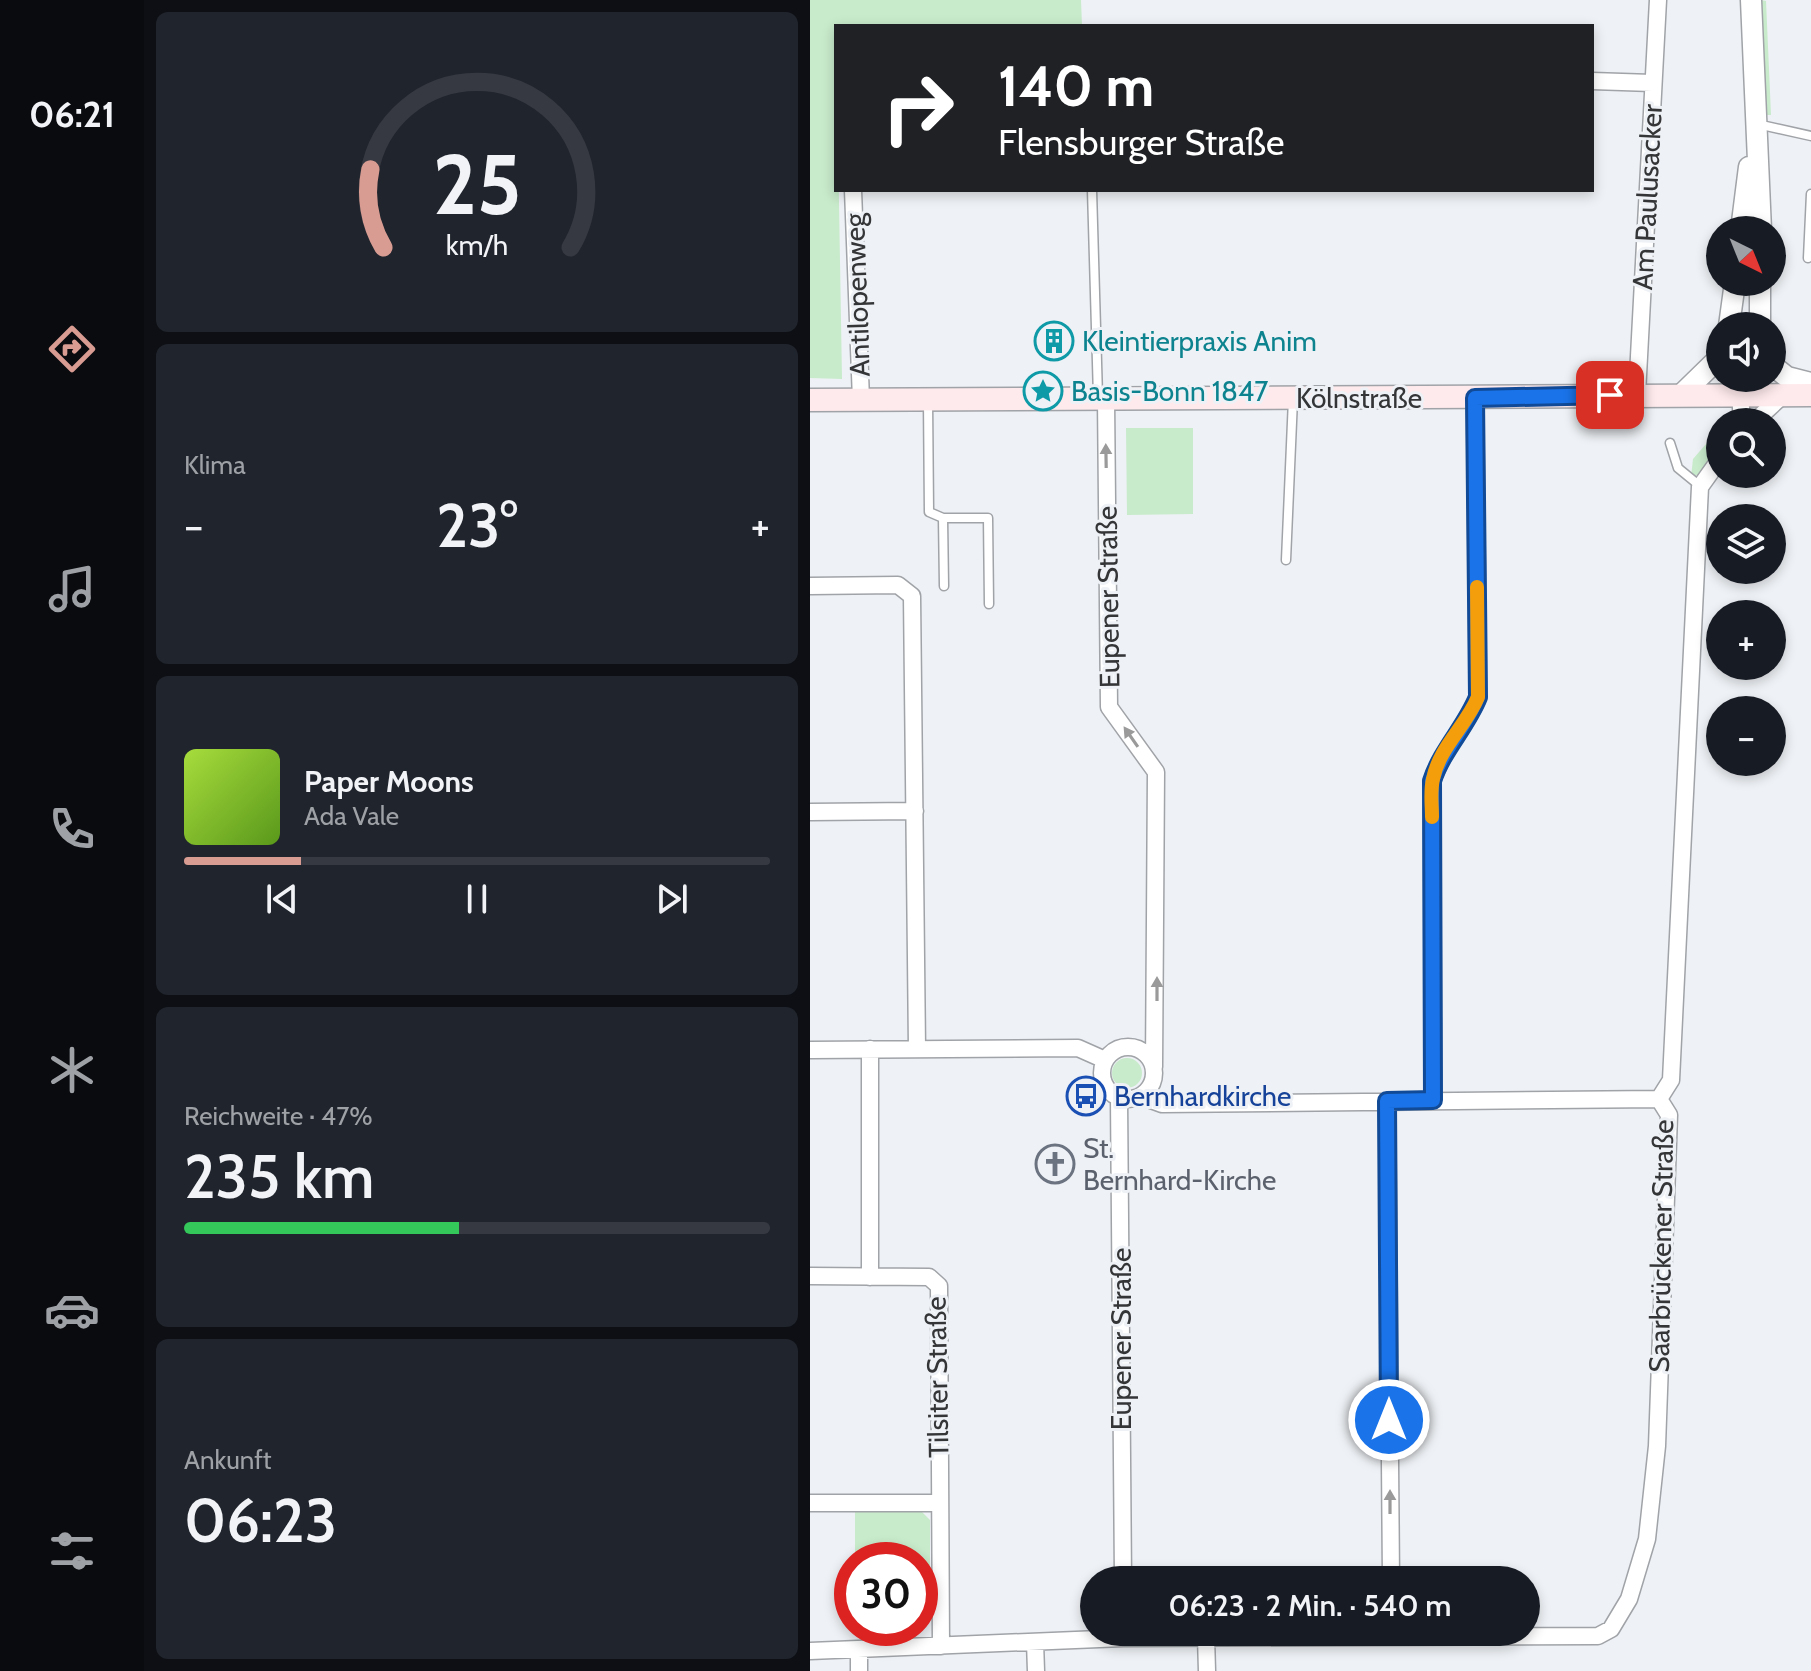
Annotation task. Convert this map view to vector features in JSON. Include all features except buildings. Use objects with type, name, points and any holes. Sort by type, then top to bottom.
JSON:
[{"type":"main road","name":"Kölnstraße","points":[[810,400],[1475,398],[1706,391]]},
{"type":"main road","name":"Kölnstraße","points":[[1775,392],[1811,395]]},
{"type":"street","name":"Am Paulusacker","points":[[1637,394],[1658,0]]},
{"type":"street","points":[[1751,0],[1760,216]]},
{"type":"street","points":[[1594,81],[1652,83]]},
{"type":"street","points":[[1743,216],[1754,124]]},
{"type":"street","name":"Antilopenweg","points":[[853,192],[861,400]]},
{"type":"street","points":[[1682,394],[1706,371]]},
{"type":"street","points":[[1786,376],[1811,383]]},
{"type":"street","points":[[1769,408],[1784,394]]},
{"type":"street","points":[[1433,1100],[1432,781],[1439,759],[1471,714],[1478,697],[1475,398]]},
{"type":"street","name":"Eupener Straße","points":[[1102,399],[1109,707],[1156,772],[1154,1067]]},
{"type":"street","points":[[1700,487],[1706,479]]},
{"type":"street","name":"Saarbrückener Straße","points":[[1540,1635],[1598,1636],[1611,1629],[1629,1599],[1647,1539],[1657,1446],[1669,1115],[1659,1099],[1671,1080],[1700,487]]},
{"type":"street","points":[[810,586],[898,585],[912,596],[917,1049]]},
{"type":"street","points":[[810,812],[915,811]]},
{"type":"street","points":[[1140,1096],[1149,1089],[1154,1067],[1148,1056],[1138,1049],[1125,1047],[1113,1051],[1105,1060],[1101,1074],[1105,1087],[1119,1098],[1140,1096],[1162,1104],[1659,1099]]},
{"type":"street","points":[[810,1050],[1078,1048],[1105,1060]]},
{"type":"street","points":[[870,1049],[870,1277]]},
{"type":"street","name":"Eupener Straße","points":[[1119,1098],[1123,1566]]},
{"type":"street","points":[[1387,1101],[1391,1566]]},
{"type":"street","name":"Tilsiter Straße","points":[[810,1276],[929,1277],[939,1286],[941,1646]]},
{"type":"street","points":[[810,1503],[938,1503]]},
{"type":"street","name":"Saarbrückener Straße","points":[[810,1651],[1080,1638]]},
{"type":"street","points":[[1035,1642],[1036,1671]]},
{"type":"street","points":[[1206,1646],[1207,1671]]},
{"type":"street","points":[[859,1649],[859,1671]]},
{"type":"lane","points":[[1754,124],[1811,136]]},
{"type":"lane","points":[[1092,192],[1102,399]]},
{"type":"lane","points":[[1808,258],[1811,194]]},
{"type":"lane","points":[[1286,560],[1293,398]]},
{"type":"lane","points":[[928,400],[929,512],[943,518],[988,518],[989,604]]},
{"type":"lane","points":[[1670,443],[1678,468],[1700,487]]},
{"type":"lane","points":[[943,518],[944,586]]},
{"type":"green space","points":[[810,0],[1081,0],[1082,24],[834,24],[834,192],[839,192],[842,379],[810,378]]},
{"type":"green space","points":[[1761,0],[1766,1],[1771,115],[1766,115]]},
{"type":"green space","points":[[1126,428],[1193,428],[1193,514],[1127,515]]},
{"type":"green space","points":[[1706,444],[1706,469],[1691,477],[1693,459]]},
{"type":"green space","points":[[1127,1058],[1133,1059],[1141,1067],[1141,1079],[1133,1087],[1127,1088],[1121,1087],[1113,1079],[1112,1073],[1113,1067],[1121,1059]]},
{"type":"green space","points":[[921,1511],[930,1520],[930,1542],[855,1542],[855,1512]]},
{"type":"slow traffic","points":[[1432,817],[1432,781],[1439,759],[1471,714],[1478,697],[1477,587]]},
{"type":"place","name":"Kleintierpraxis Anim","points":[[1054,341]]},
{"type":"place","name":"Basis-Bonn 1847","points":[[1043,391]]},
{"type":"place","name":"Bernhardkirche","points":[[1086,1096]]},
{"type":"place","name":"St. Bernhard-Kirche","points":[[1055,1164]]},
{"type":"route","points":[[1389,1420],[1387,1101],[1433,1100],[1432,781],[1439,759],[1471,714],[1478,697],[1475,398],[1610,395]]}]
